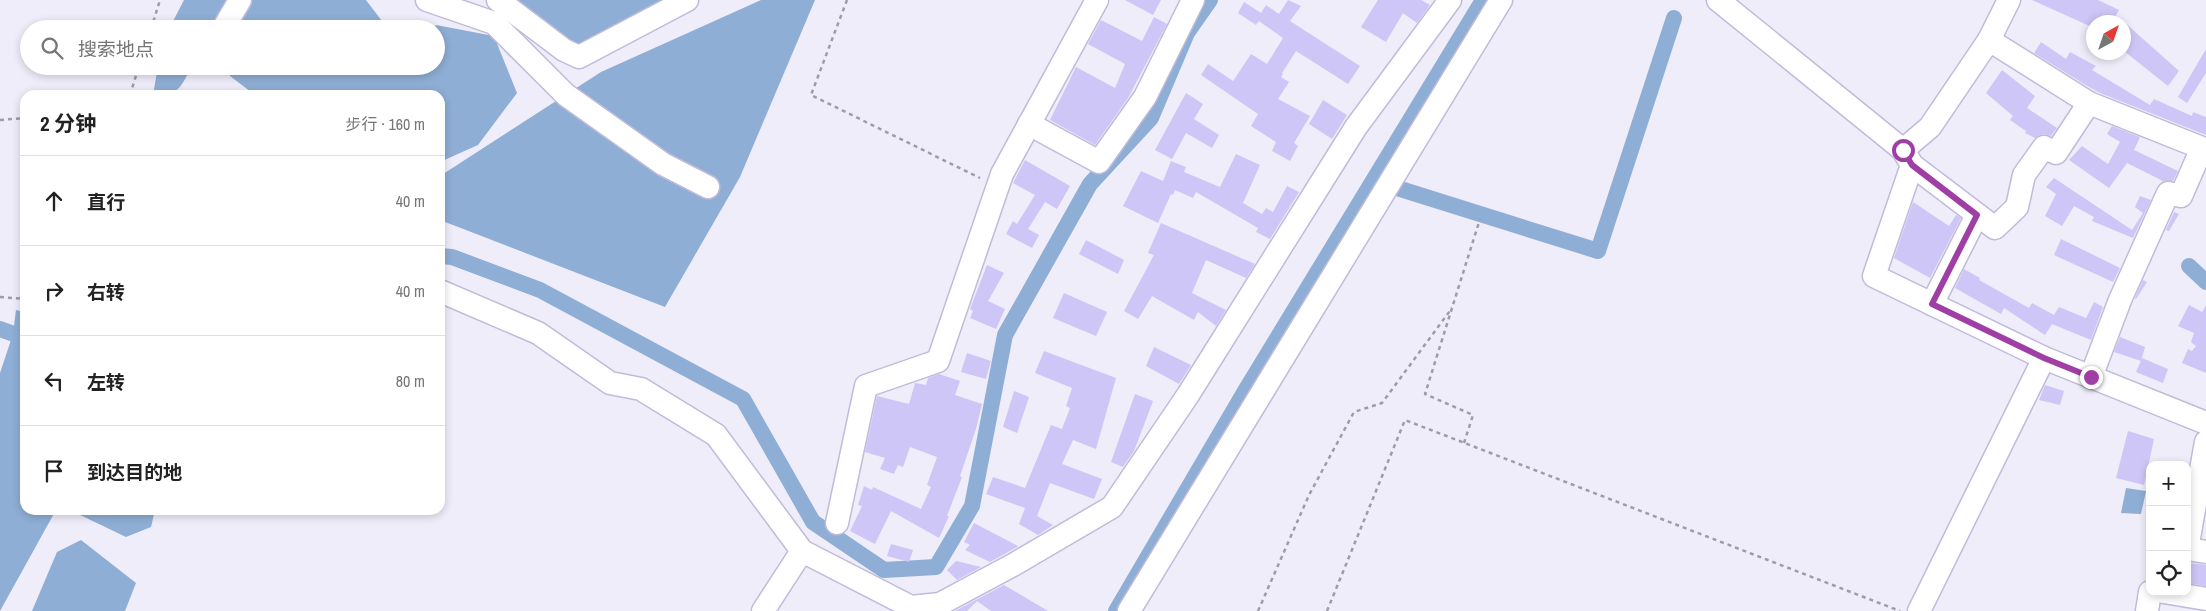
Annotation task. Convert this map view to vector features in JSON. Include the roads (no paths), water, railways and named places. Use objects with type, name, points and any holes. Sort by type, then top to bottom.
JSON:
[{"type":"street","points":[[228,20],[240,0]]},
{"type":"street","points":[[427,0],[494,22],[566,95],[662,164],[708,188]]},
{"type":"street","points":[[498,0],[564,50],[579,56],[687,0]]},
{"type":"street","points":[[837,523],[866,386],[938,361],[1002,174],[1097,0]]},
{"type":"street","points":[[1029,124],[1099,162],[1145,97],[1193,0]]},
{"type":"street","points":[[445,293],[538,333],[610,383],[641,389],[716,435],[802,551],[911,607],[940,604],[1013,565],[1112,508],[1188,395],[1356,127],[1450,0]]},
{"type":"street","points":[[1129,611],[1501,0]]},
{"type":"street","points":[[1718,0],[1995,228],[2017,207],[2024,175],[2044,147],[2056,153],[2089,103]]},
{"type":"street","points":[[2009,0],[1989,40],[1908,158],[1874,276],[2044,358],[2206,423]]},
{"type":"street","points":[[1989,40],[2089,103],[2202,148],[2181,196],[2168,193],[2120,300],[2091,377]]},
{"type":"street","points":[[1932,304],[1977,215]]},
{"type":"street","points":[[1919,611],[2044,358]]},
{"type":"street","points":[[2206,442],[2188,549],[2206,552]]},
{"type":"street","points":[[763,611],[802,551]]},
{"type":"street","points":[[2147,611],[2149,596]]},
{"type":"street","points":[[2188,596],[2206,599]]},
{"type":"water","points":[[184,0],[366,0],[381,20],[174,20]]},
{"type":"water","points":[[507,0],[679,0],[575,52]]},
{"type":"water","points":[[761,0],[815,0],[740,177],[665,307],[445,222],[445,173],[601,72]]},
{"type":"water","points":[[445,27],[494,36],[517,93],[478,145],[445,160],[445,90],[248,90],[230,76],[445,75]]},
{"type":"water","points":[[156,75],[188,75],[177,90],[154,90]]},
{"type":"water","points":[[16,310],[20,311],[20,515],[53,515],[0,611],[0,373],[13,334]]},
{"type":"water","points":[[2126,488],[2146,491],[2141,514],[2121,513]]},
{"type":"water","points":[[80,515],[154,515],[151,527],[126,537]]},
{"type":"water","points":[[81,540],[136,583],[125,611],[32,611],[57,552]]},
{"type":"waterway","points":[[445,256],[452,257],[540,290],[743,399],[813,522],[884,570],[936,567],[972,506],[1005,335],[1090,184],[1151,118],[1187,33],[1210,0]]},
{"type":"waterway","points":[[1116,611],[1245,391],[1483,0]]},
{"type":"waterway","points":[[1378,182],[1598,251],[1674,18]]},
{"type":"waterway","points":[[2189,266],[2206,282]]},
{"type":"waterway","points":[[0,329],[20,336]]}]
